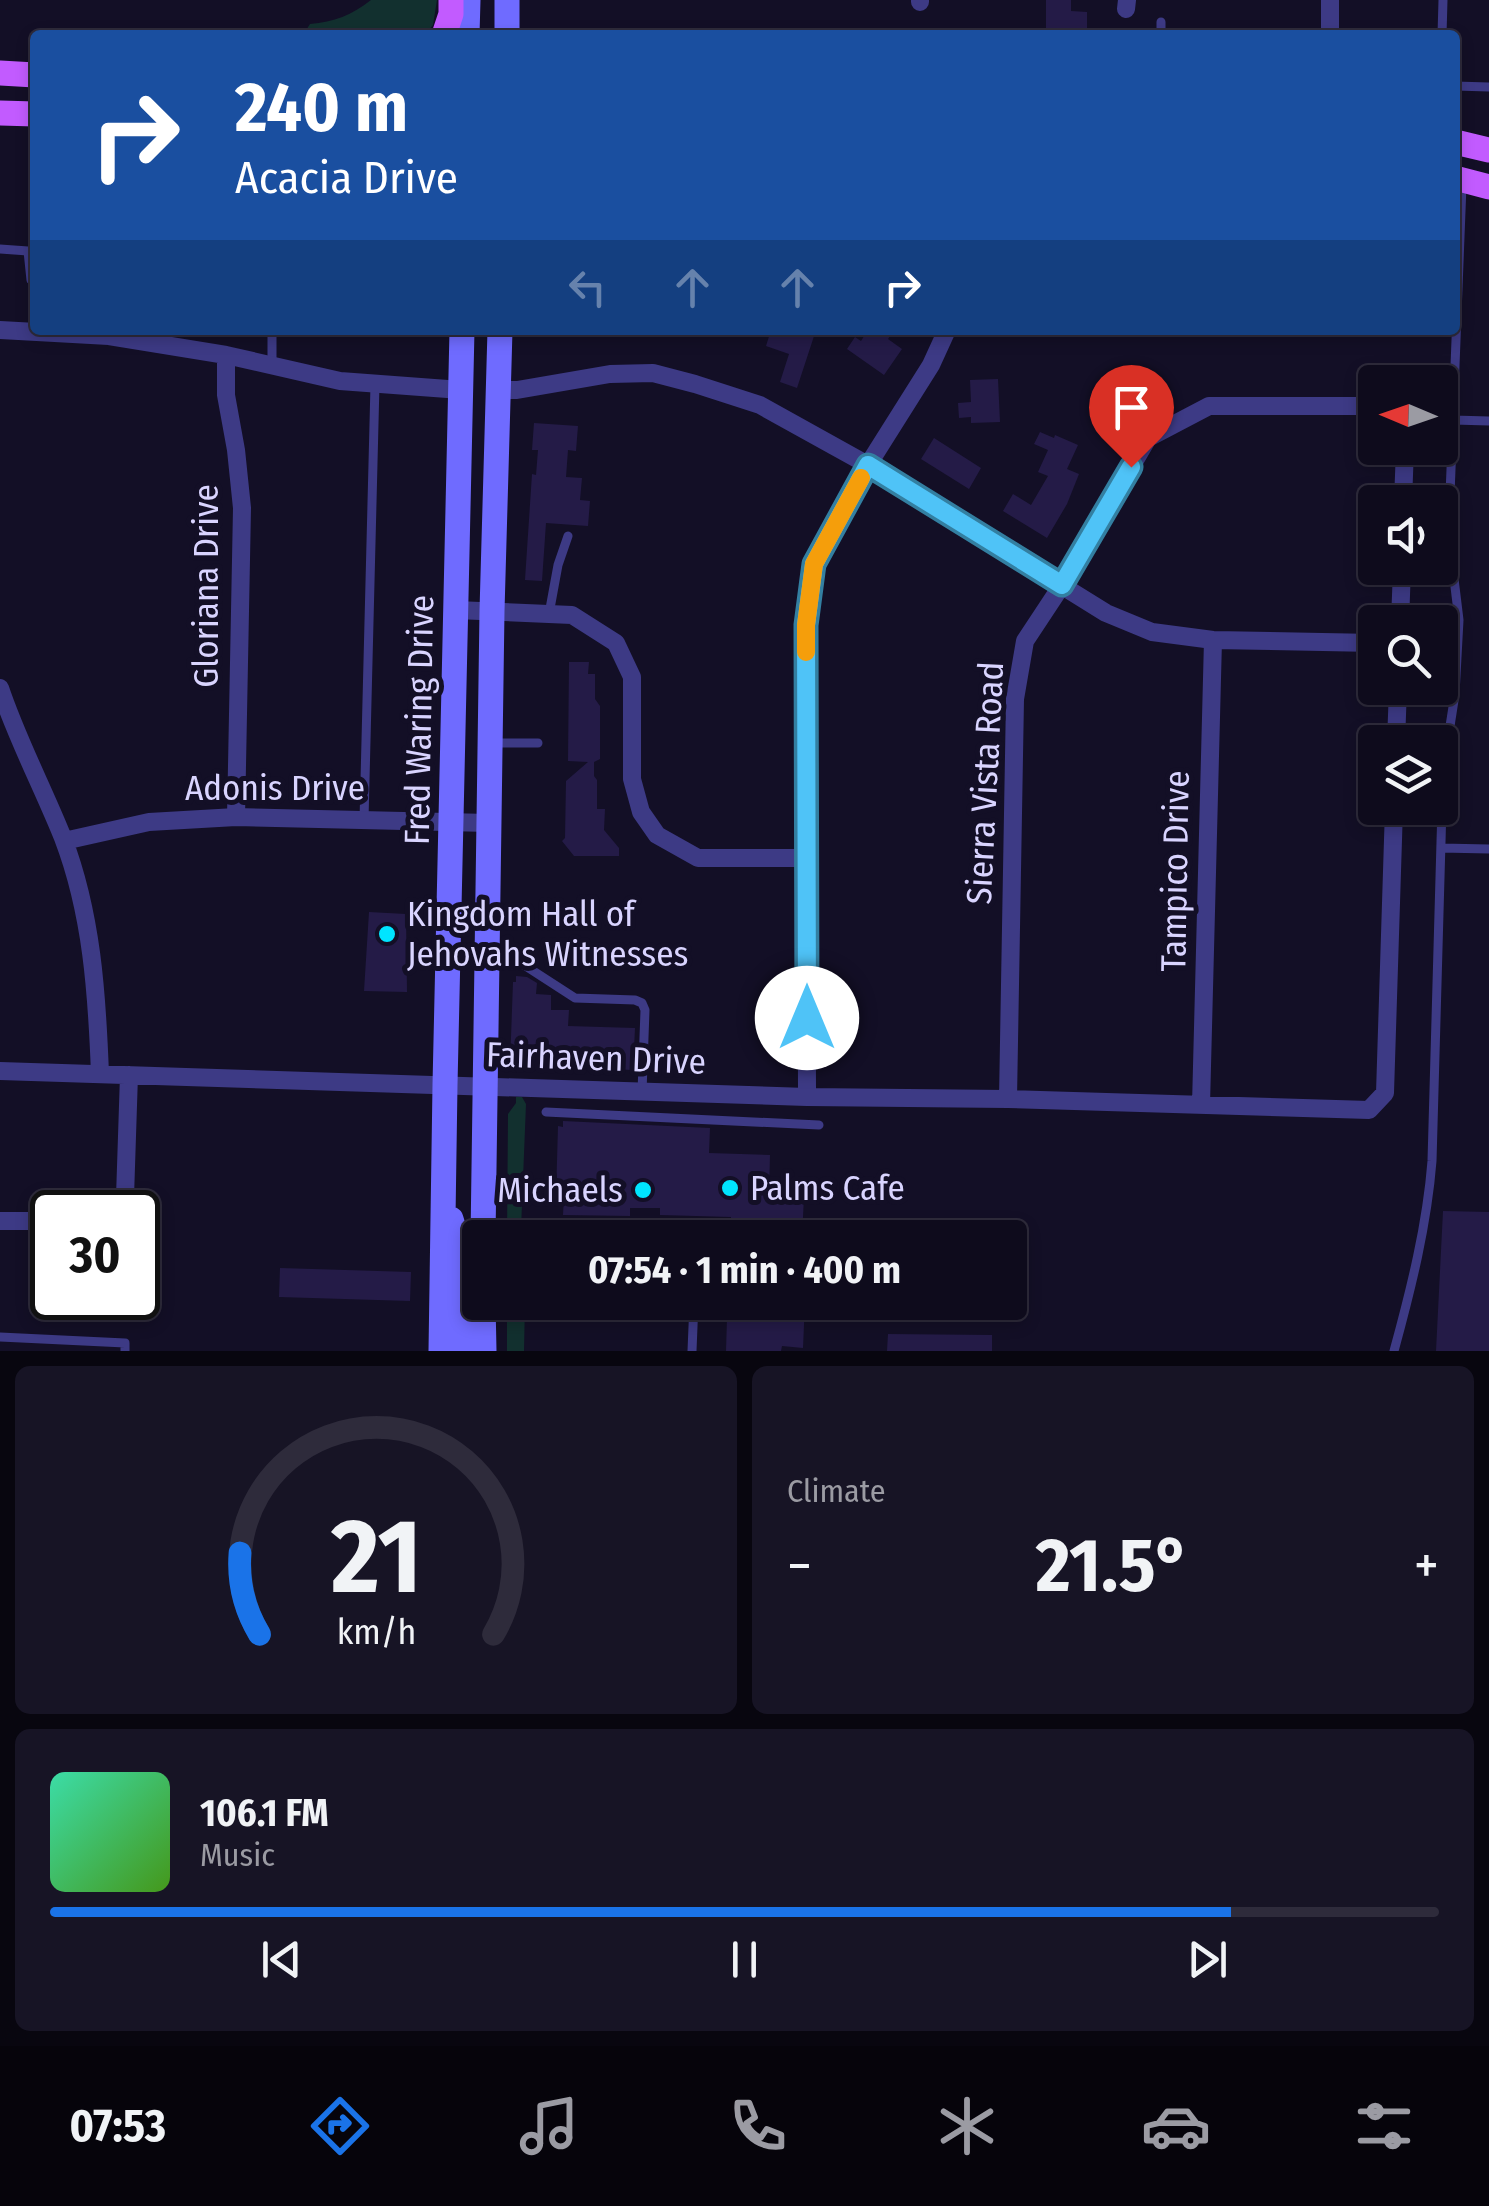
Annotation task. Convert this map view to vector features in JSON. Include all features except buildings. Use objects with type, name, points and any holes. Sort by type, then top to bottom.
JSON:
[{"type":"main road","points":[[446,30],[452,0]]},
{"type":"main road","points":[[467,30],[468,0]]},
{"type":"main road","points":[[506,30],[507,0]]},
{"type":"main road","points":[[0,73],[30,75]]},
{"type":"main road","points":[[0,113],[30,114]]},
{"type":"main road","points":[[1460,143],[1489,150]]},
{"type":"main road","points":[[1460,178],[1489,170]]},
{"type":"main road","points":[[1460,180],[1489,187]]},
{"type":"main road","name":"Fred Waring Drive","points":[[442,1351],[462,335]]},
{"type":"main road","points":[[478,335],[478,367],[482,376],[499,390]]},
{"type":"main road","name":"Fred Waring Drive","points":[[482,1220],[500,335]]},
{"type":"main road","points":[[461,390],[476,398],[482,413],[481,472],[494,526]]},
{"type":"main road","points":[[444,1195],[460,1249],[463,1351]]},
{"type":"main road","points":[[483,1320],[484,1351]]},
{"type":"street","points":[[1330,0],[1330,30]]},
{"type":"street","points":[[0,330],[30,332]]},
{"type":"street","points":[[92,335],[226,355],[340,381],[461,390]]},
{"type":"street","points":[[807,1097],[806,625],[814,564],[868,465],[931,365],[944,335]]},
{"type":"street","name":"Gloriana Drive","points":[[226,355],[226,396],[242,508],[236,817]]},
{"type":"street","points":[[499,390],[610,374],[653,374],[695,384],[760,404],[868,465],[1106,614],[1152,632],[1213,640],[1358,643]]},
{"type":"street","name":"Sierra Vista Road","points":[[1008,1100],[1015,699],[1025,641],[1148,438],[1209,406],[1358,406]]},
{"type":"street","points":[[456,610],[572,615],[616,643],[632,677],[632,778],[641,812],[657,835],[698,858],[806,858]]},
{"type":"street","name":"Tampico Drive","points":[[1202,1105],[1213,640]]},
{"type":"street","points":[[0,688],[64,841],[81,898],[97,1001],[100,1074]]},
{"type":"street","name":"Adonis Drive","points":[[64,841],[150,822],[236,817],[489,823]]},
{"type":"street","name":"Fairhaven Drive","points":[[0,1071],[807,1097],[1369,1110],[1385,1093],[1393,825]]},
{"type":"street","points":[[125,1190],[128,1075]]},
{"type":"street","points":[[0,1221],[30,1221]]},
{"type":"lane","points":[[1442,30],[1443,0]]},
{"type":"lane","points":[[1161,30],[1162,22]]},
{"type":"lane","points":[[1460,86],[1489,87]]},
{"type":"lane","points":[[0,249],[28,251],[30,270]]},
{"type":"lane","points":[[272,335],[272,366]]},
{"type":"lane","points":[[1454,365],[1455,335]]},
{"type":"lane","points":[[364,820],[375,384]]},
{"type":"lane","points":[[1458,420],[1489,421]]},
{"type":"lane","points":[[1394,1351],[1429,1203],[1443,771],[1455,694],[1458,620],[1452,554],[1451,465]]},
{"type":"lane","points":[[549,614],[558,564],[568,536]]},
{"type":"lane","points":[[490,743],[538,743]]},
{"type":"lane","points":[[1440,848],[1489,849]]},
{"type":"lane","points":[[486,964],[524,965],[575,998],[642,1003],[642,1092]]},
{"type":"lane","points":[[546,1112],[820,1125]]},
{"type":"lane","points":[[692,1351],[693,1320]]},
{"type":"lane","points":[[0,1337],[125,1343],[125,1351]]},
{"type":"green space","points":[[371,0],[437,0],[429,30],[306,30],[310,24],[357,10]]},
{"type":"green space","points":[[516,1097],[522,1097],[526,1104],[521,1220],[507,1220],[508,1114]]},
{"type":"green space","points":[[507,1320],[525,1320],[524,1351],[507,1351]]},
{"type":"slow traffic","points":[[806,652],[814,564],[861,478]]},
{"type":"place","name":"Kingdom Hall of Jehovahs Witnesses","points":[[387,934]]},
{"type":"place","name":"Palms Cafe","points":[[730,1188]]},
{"type":"place","name":"Michaels","points":[[643,1190]]},
{"type":"route","points":[[807,1018],[806,625],[814,564],[868,465],[1062,585],[1131,467]]}]
